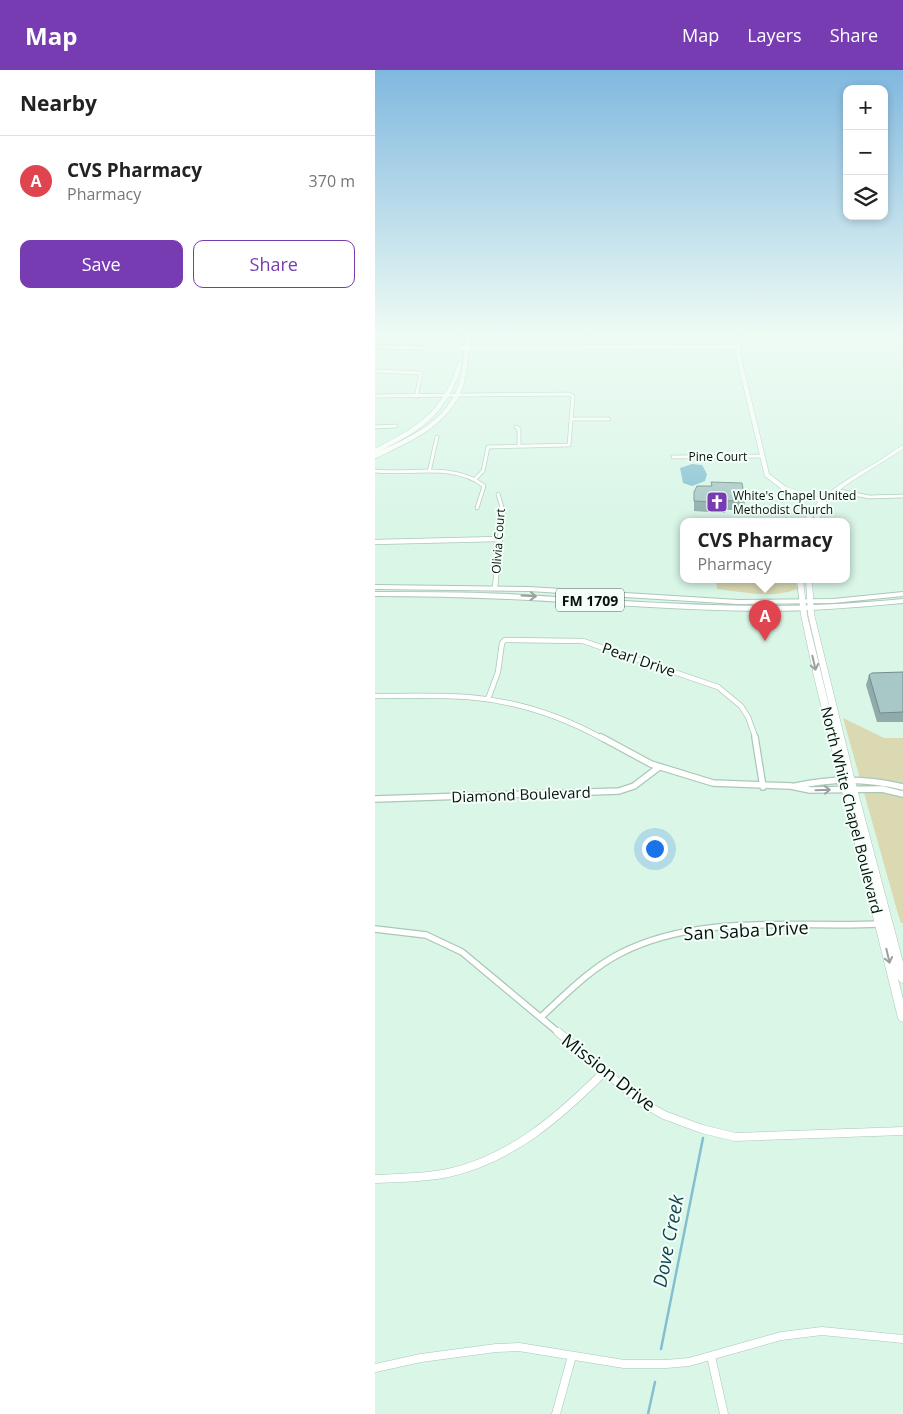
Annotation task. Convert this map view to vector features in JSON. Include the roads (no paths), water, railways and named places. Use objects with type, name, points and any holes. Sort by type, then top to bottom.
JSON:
[{"type":"main road","points":[[808,518],[816,505],[835,490],[903,446]]},
{"type":"main road","points":[[816,518],[823,507],[823,501]]},
{"type":"main road","points":[[801,583],[808,606]]},
{"type":"main road","points":[[808,606],[809,583]]},
{"type":"main road","name":"FM 1709","points":[[375,587],[495,588],[677,603]]},
{"type":"main road","points":[[451,593],[484,592],[495,588]]},
{"type":"main road","name":"FM 1709","points":[[375,594],[451,593],[677,603],[808,606],[903,601]]},
{"type":"main road","name":"FM 1709","points":[[808,606],[903,594]]},
{"type":"main road","name":"North White Chapel Boulevard","points":[[808,606],[819,681],[849,785],[884,924],[903,1018]]},
{"type":"main road","name":"North White Chapel Boulevard","points":[[884,924],[903,979]]},
{"type":"street","points":[[375,451],[422,425],[441,408],[449,398]]},
{"type":"street","points":[[375,456],[426,428],[447,410],[456,398]]},
{"type":"street","points":[[494,402],[495,398]]},
{"type":"street","points":[[475,479],[483,471],[488,447],[569,445],[573,398]]},
{"type":"street","points":[[749,398],[767,475],[784,488],[823,501]]},
{"type":"street","points":[[571,420],[609,419]]},
{"type":"street","points":[[375,426],[396,426]]},
{"type":"street","points":[[516,427],[519,429],[519,446]]},
{"type":"street","points":[[429,472],[437,436]]},
{"type":"street","name":"Pine Court","points":[[673,457],[763,456]]},
{"type":"street","points":[[375,471],[391,473],[450,473],[475,479],[484,486],[480,493],[477,508]]},
{"type":"street","points":[[835,490],[879,499],[903,496]]},
{"type":"street","name":"Olivia Court","points":[[495,588],[503,508],[499,494]]},
{"type":"street","points":[[375,542],[499,539]]},
{"type":"street","name":"Pearl Drive","points":[[488,699],[498,672],[502,643],[505,640],[563,639],[591,642],[718,687],[734,696],[745,709],[752,725],[763,786]]},
{"type":"street","points":[[375,696],[488,699],[518,705],[563,719],[659,767],[713,783],[793,786],[810,790],[887,782],[903,787]]},
{"type":"street","name":"Diamond Boulevard","points":[[375,799],[619,791],[634,786],[659,767]]},
{"type":"street","points":[[849,785],[903,794]]},
{"type":"street","name":"San Saba Drive","points":[[541,1017],[583,978],[610,960],[667,935],[698,930],[884,924]]},
{"type":"street","name":"Mission Drive","points":[[375,929],[389,929],[426,935],[463,952],[603,1072],[641,1102],[664,1115],[720,1134],[747,1137],[903,1131]]},
{"type":"street","points":[[375,1179],[446,1174],[498,1156],[527,1140],[560,1115],[603,1072]]},
{"type":"street","points":[[375,1368],[421,1358],[496,1348],[519,1348],[623,1364],[652,1364],[689,1362],[781,1336],[822,1331],[903,1340]]},
{"type":"street","points":[[556,1414],[572,1356]]},
{"type":"street","points":[[711,1356],[719,1384],[724,1414]]},
{"type":"water","points":[[692,464],[702,465],[707,474],[705,481],[692,486],[683,483],[680,468]]},
{"type":"waterway","name":"Dove Creek","points":[[661,1349],[703,1138]]},
{"type":"waterway","name":"Dove Creek","points":[[648,1414],[655,1382]]},
{"type":"place","name":"White's Chapel United Methodist Church","points":[[717,502]]},
{"type":"place","name":"CVS Pharmacy","points":[[765,641]]}]
